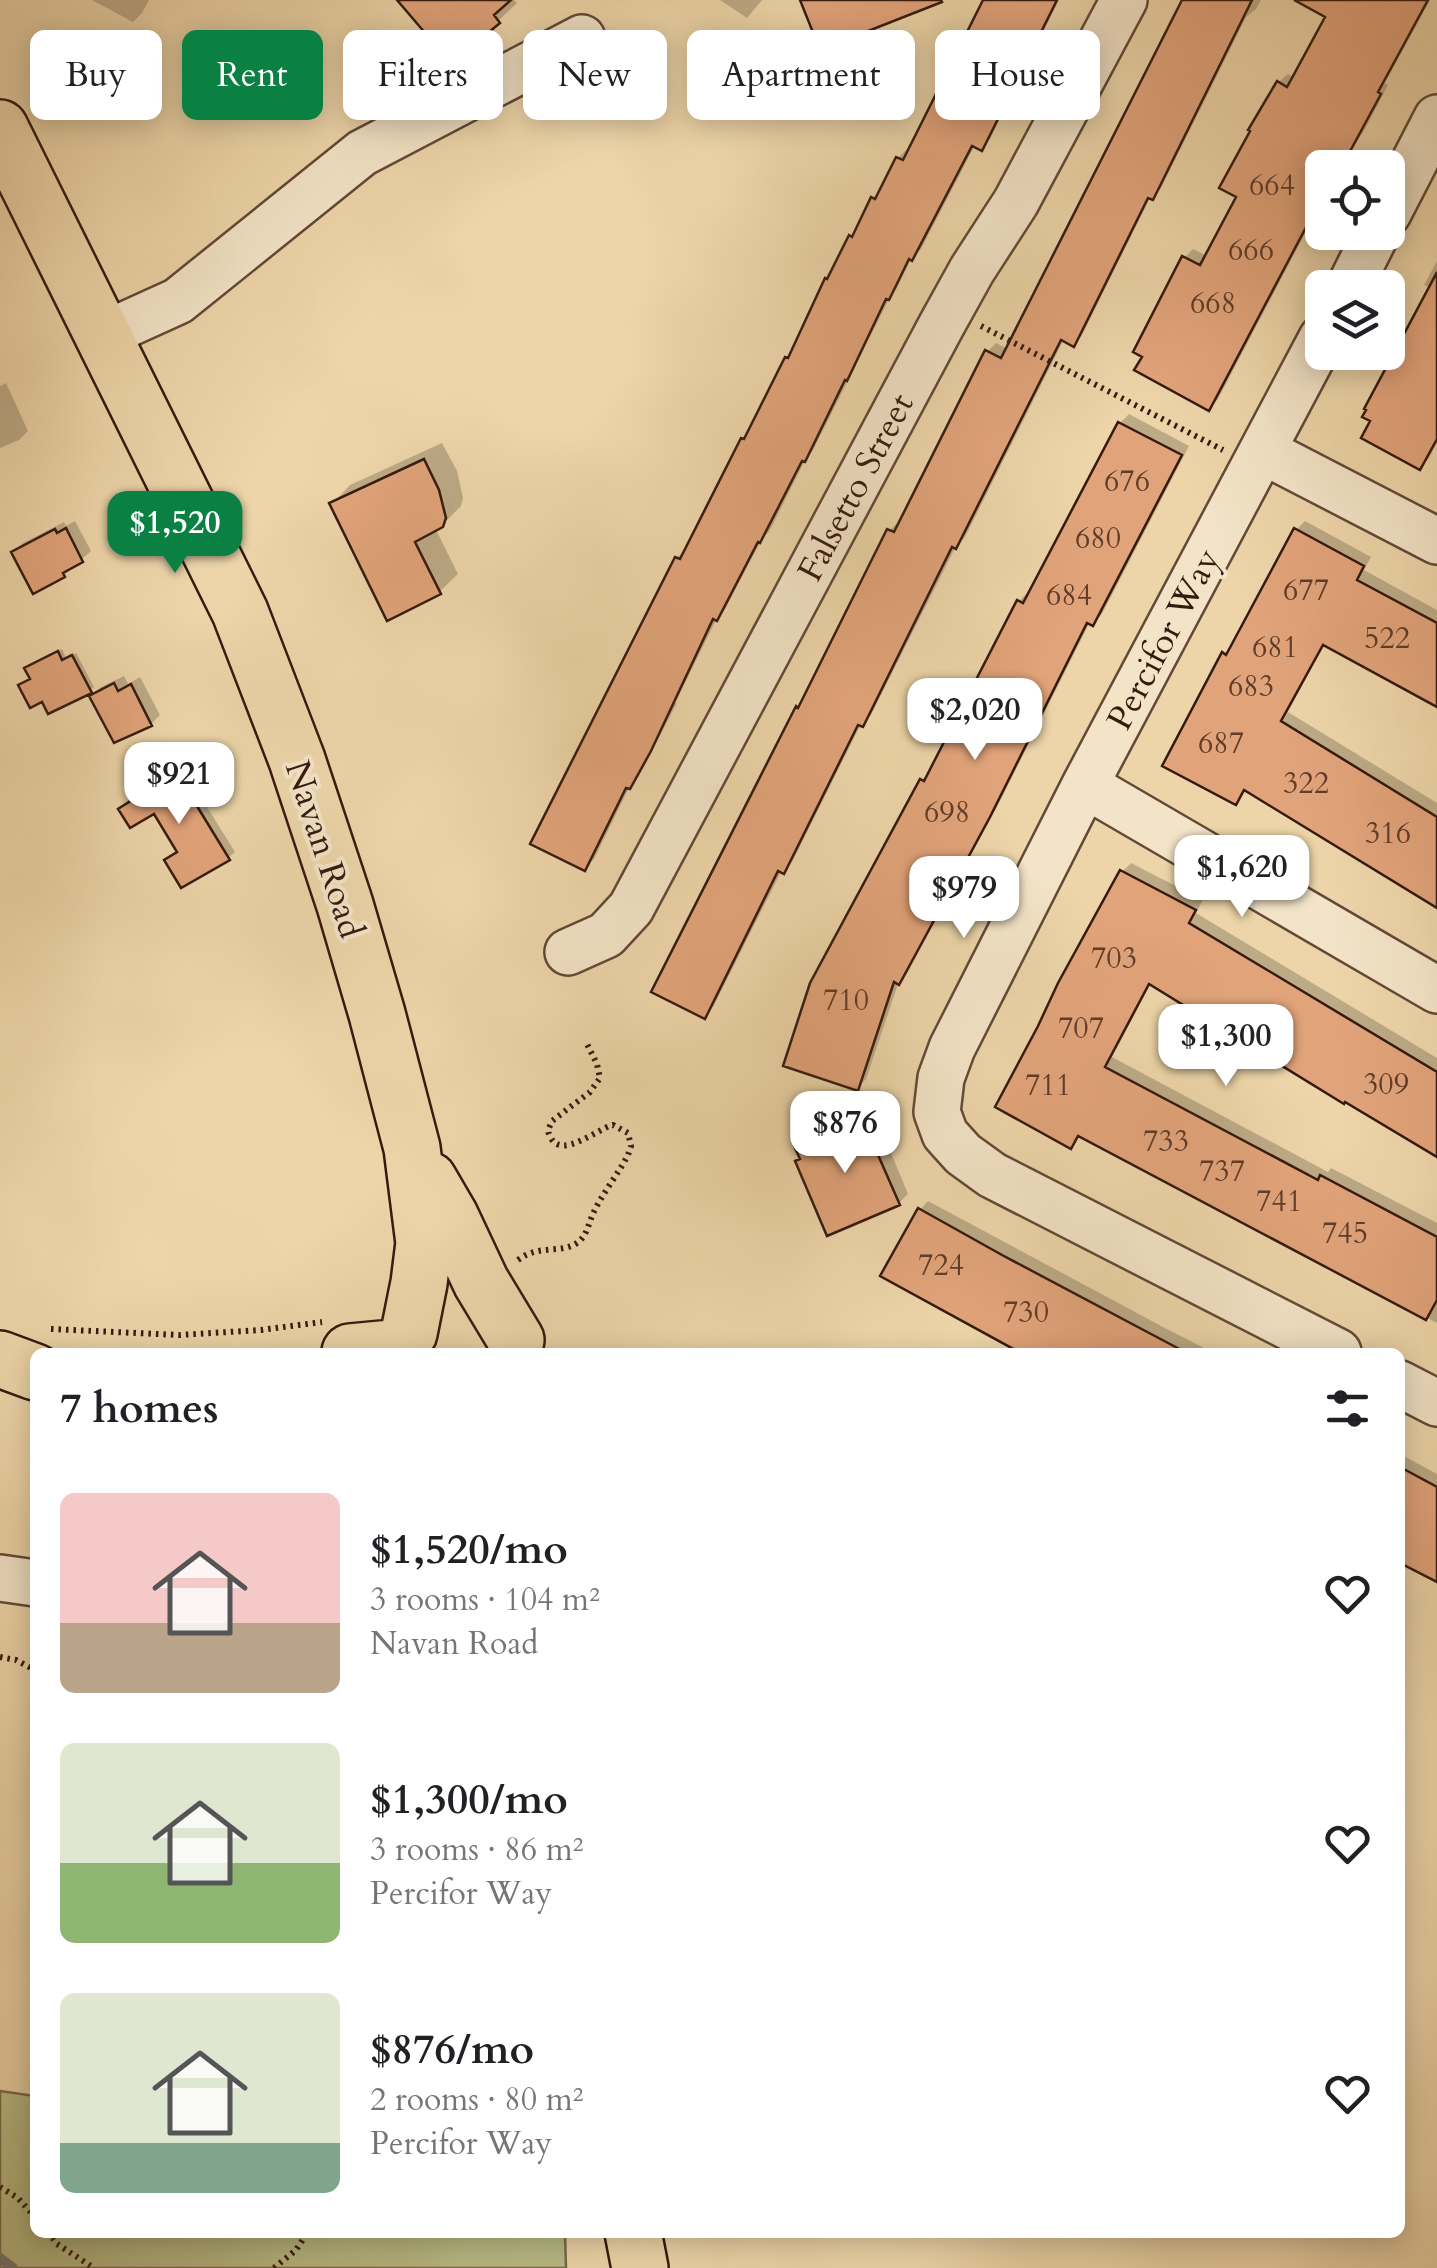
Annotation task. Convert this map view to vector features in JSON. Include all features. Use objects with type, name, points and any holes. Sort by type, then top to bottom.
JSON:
[{"type":"main road","name":"Navan Road","points":[[0,128],[240,612],[290,742],[345,905],[412,1148],[424,1242],[419,1283],[375,1341]]},
{"type":"main road","name":"Navan Road","points":[[412,1148],[450,1216],[480,1282],[521,1346]]},
{"type":"main road","points":[[375,1341],[452,1319],[496,1327],[521,1346]]},
{"type":"main road","points":[[634,2238],[640,2268]]},
{"type":"street","name":"Falsetto Street","points":[[568,952],[606,935],[631,908],[950,310],[1016,202],[1124,0]]},
{"type":"street","points":[[104,335],[178,300],[362,153],[523,69]]},
{"type":"street","points":[[1405,180],[1437,118]]},
{"type":"street","name":"Percifor Way","points":[[1306,370],[1085,786],[952,1048],[940,1078],[937,1112],[945,1134],[963,1154],[992,1175],[1330,1348]]},
{"type":"street","points":[[1260,459],[1437,541]]},
{"type":"street","points":[[1085,786],[1437,990]]},
{"type":"street","points":[[1405,1387],[1437,1403]]},
{"type":"street","points":[[0,1578],[30,1582]]},
{"type":"path","points":[[950,310],[1260,459]]},
{"type":"path","points":[[510,1267],[526,1254],[579,1242],[628,1155],[628,1133],[613,1124],[564,1146],[555,1144],[548,1131],[552,1122],[590,1092],[600,1078],[598,1064],[586,1042]]},
{"type":"path","points":[[66,1348],[261,1330],[375,1341]]},
{"type":"path","points":[[0,1657],[30,1667]]},
{"type":"path","points":[[0,2187],[18,2198],[30,2212]]},
{"type":"path","points":[[53,2238],[94,2268]]},
{"type":"path","points":[[274,2268],[304,2238]]},
{"type":"green space","points":[[0,2091],[30,2095],[30,2238],[565,2238],[566,2268],[0,2268]]},
{"type":"building","points":[[397,0],[511,0],[494,15],[500,23],[492,30],[423,30]]},
{"type":"building","points":[[800,0],[942,2],[871,30],[812,30]]},
{"type":"building","points":[[983,0],[1057,0],[1042,30],[968,30]]},
{"type":"building","points":[[1182,0],[1252,0],[1153,200],[1148,198],[1074,347],[1061,340],[863,727],[858,725],[784,874],[778,871],[705,1019],[651,992],[887,529],[894,532],[985,350],[1001,358]]},
{"type":"building","points":[[1294,0],[1428,0],[1351,150],[1305,150],[1305,229],[1209,411],[1134,370],[1142,357],[1133,352],[1182,256],[1200,265],[1236,197],[1219,188],[1248,130],[1277,81],[1287,87],[1325,17]]},
{"type":"building","points":[[935,96],[935,120],[997,120],[982,151],[972,146],[912,261],[909,259],[889,300],[886,299],[805,462],[802,461],[717,621],[713,619],[651,751],[630,789],[626,788],[585,871],[530,844],[675,557],[680,559],[741,438],[744,439],[785,357],[788,358],[825,278],[849,235],[852,237],[871,197],[875,199],[896,157],[903,160]]},
{"type":"building","points":[[1437,272],[1437,439],[1420,470],[1361,438],[1370,421],[1362,417],[1364,409],[1385,370],[1405,370],[1405,332]]},
{"type":"building","points":[[1118,422],[1182,455],[1093,626],[1087,623],[990,817],[899,985],[894,982],[858,1091],[783,1066],[810,983],[920,779],[924,781],[1017,600],[1023,603]]},
{"type":"building","points":[[424,459],[439,490],[446,518],[443,527],[415,542],[441,594],[387,621],[329,503]]},
{"type":"building","points":[[66,528],[83,562],[33,594],[11,552],[55,529],[57,533]]},
{"type":"building","points":[[1294,528],[1364,566],[1357,580],[1437,623],[1437,707],[1323,645],[1281,721],[1437,817],[1437,908],[1244,790],[1236,805],[1162,766]]},
{"type":"building","points":[[58,651],[62,660],[72,655],[92,693],[48,714],[42,702],[30,708],[18,685],[30,679],[24,668]]},
{"type":"building","points":[[114,683],[118,691],[131,684],[152,726],[114,743],[89,696]]},
{"type":"building","points":[[176,772],[186,772],[196,788],[189,793],[230,860],[181,888],[164,860],[177,852],[154,814],[130,828],[118,809]]},
{"type":"building","points":[[1120,870],[1196,910],[1189,923],[1437,1072],[1437,1157],[1149,984],[1105,1067],[1318,1180],[1320,1175],[1437,1237],[1437,1300],[1426,1320],[1078,1136],[1071,1149],[995,1107]]},
{"type":"building","points":[[863,1114],[900,1205],[827,1236],[795,1161],[800,1159],[793,1144]]},
{"type":"building","points":[[918,1208],[1177,1348],[1012,1348],[880,1276]]},
{"type":"building","points":[[1405,1470],[1437,1487],[1437,1582],[1405,1566]]},
{"type":"waterway","points":[[0,2258],[13,2268]]}]
